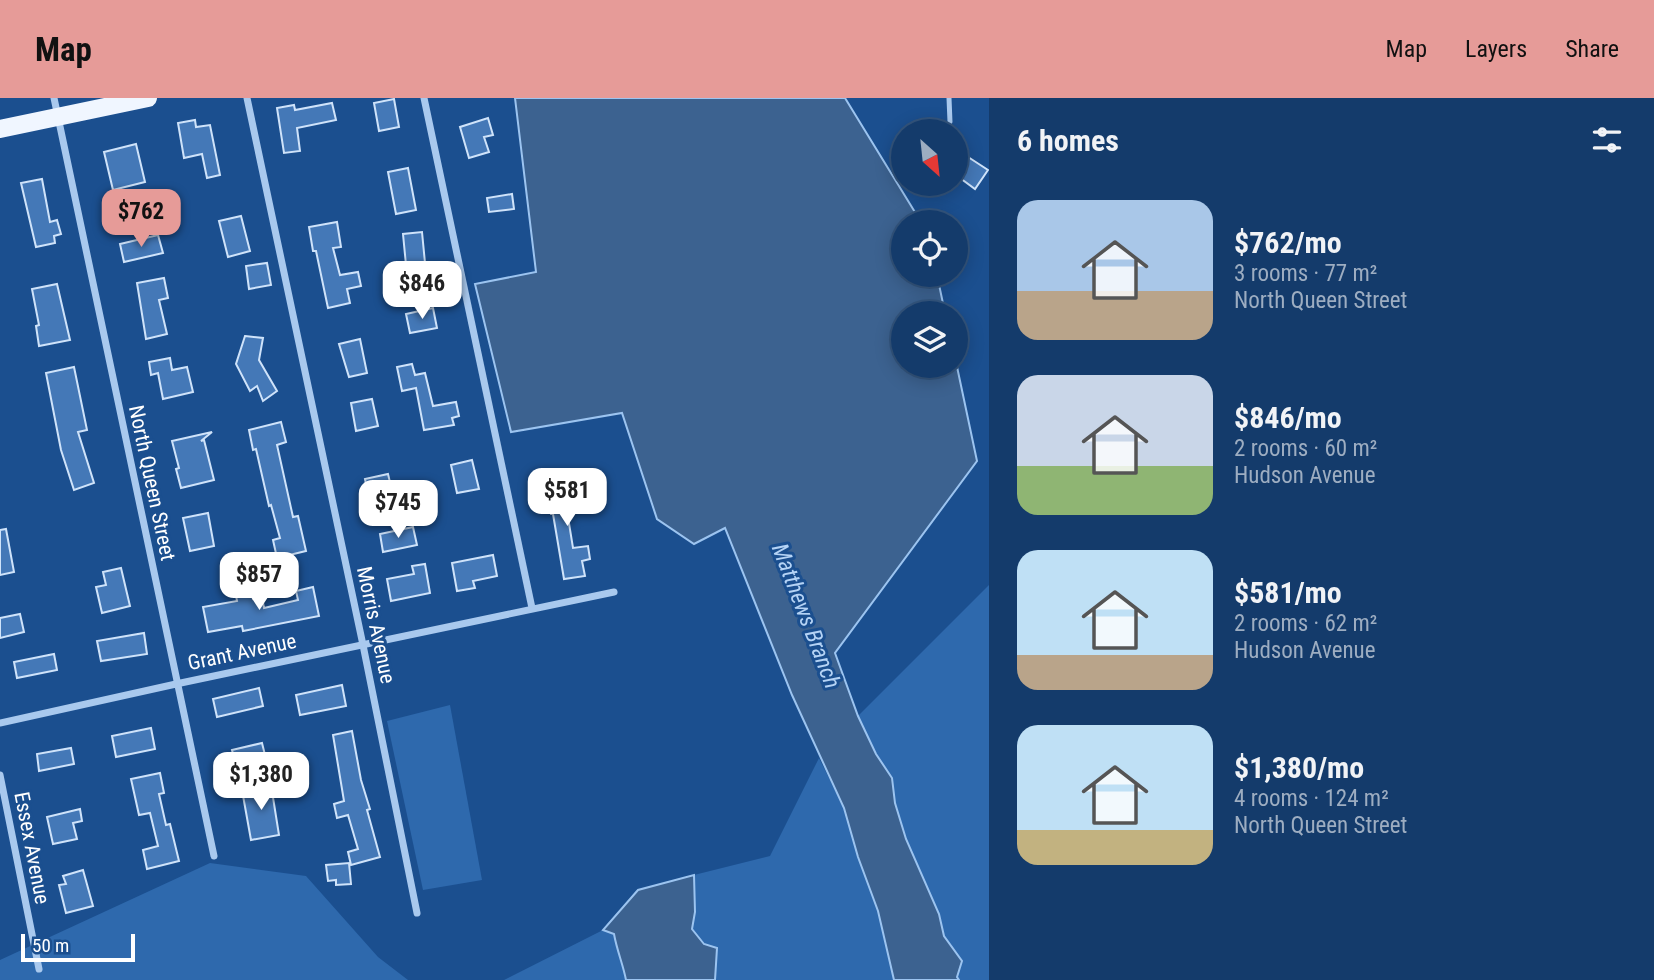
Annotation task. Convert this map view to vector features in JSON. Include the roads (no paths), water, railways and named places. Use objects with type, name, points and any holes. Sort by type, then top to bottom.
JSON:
[{"type":"main road","points":[[0,129],[148,98]]},
{"type":"street","name":"North Queen Street","points":[[54,98],[214,856]]},
{"type":"street","name":"Morris Avenue","points":[[247,98],[417,913]]},
{"type":"street","points":[[424,98],[533,608]]},
{"type":"street","name":"Grant Avenue","points":[[0,723],[614,592]]},
{"type":"street","name":"Essex Avenue","points":[[0,775],[39,970]]},
{"type":"lane","points":[[949,98],[950,119]]},
{"type":"water","name":"Matthews Branch","points":[[515,98],[845,98],[891,173],[891,196],[905,196],[914,210],[891,210],[891,287],[940,287],[942,301],[891,301],[891,378],[959,378],[977,461],[835,653],[858,716],[876,754],[892,778],[895,803],[906,839],[939,914],[944,936],[962,961],[957,977],[959,980],[894,980],[878,911],[844,808],[792,695],[725,528],[694,544],[657,519],[622,413],[511,432],[475,284],[536,272]]},
{"type":"water","points":[[694,875],[695,912],[692,929],[704,944],[717,948],[715,980],[626,980],[614,934],[603,930],[638,890]]}]
